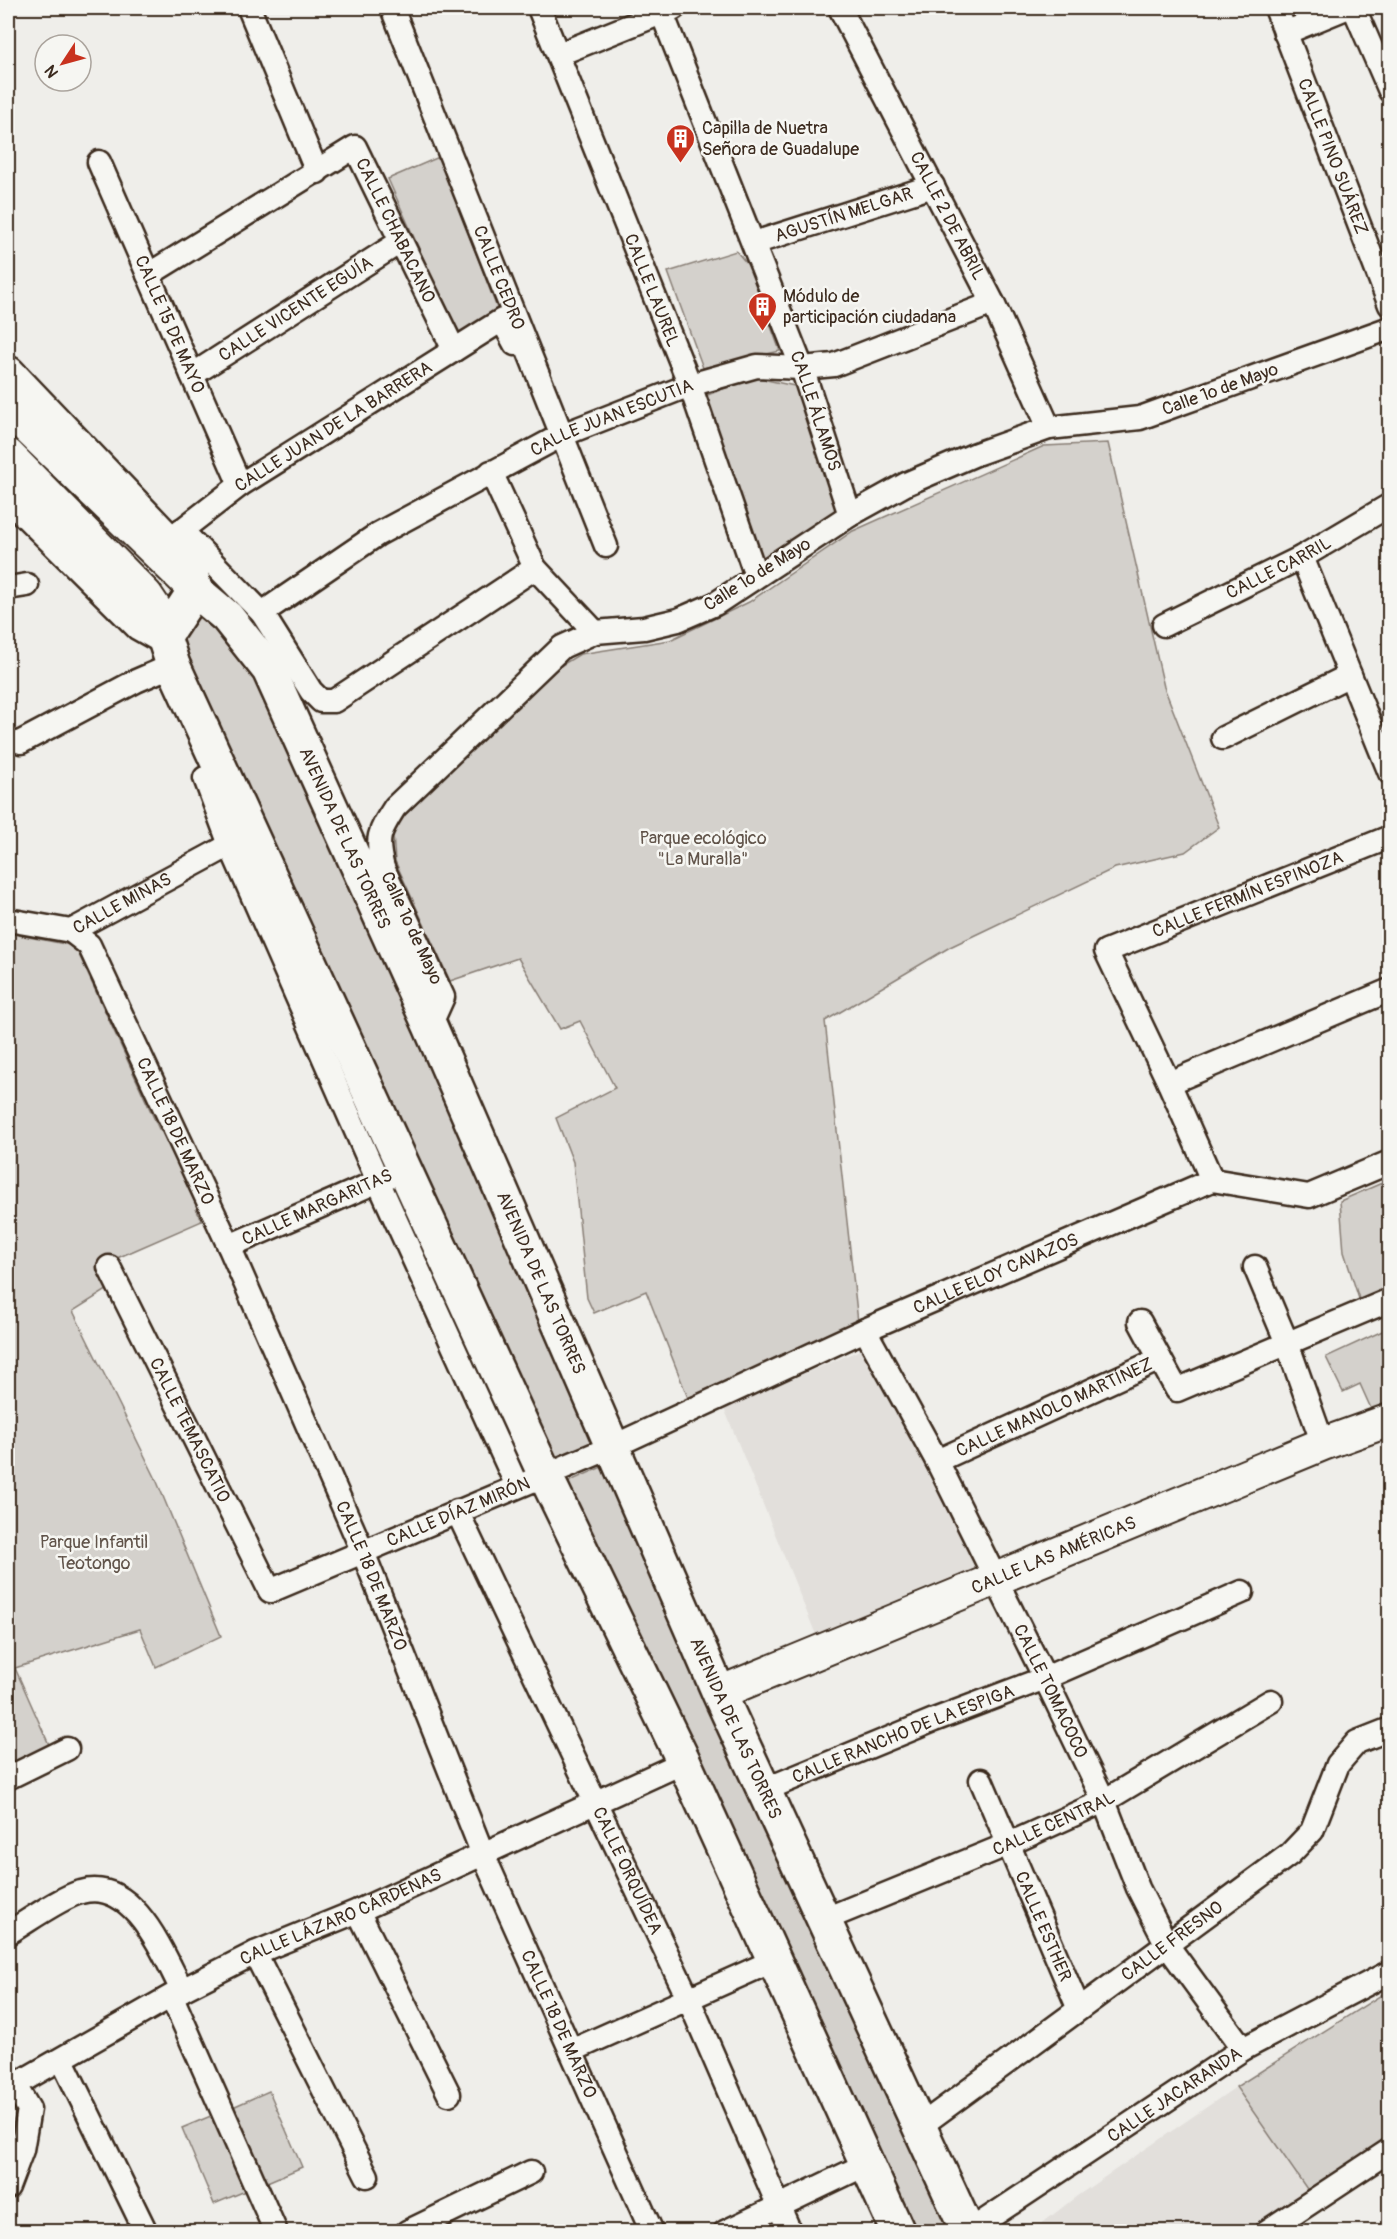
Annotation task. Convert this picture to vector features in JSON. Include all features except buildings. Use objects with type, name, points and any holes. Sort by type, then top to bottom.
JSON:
[{"type":"main road","points":[[8,374],[174,536],[191,573],[195,590],[169,651]]},
{"type":"main road","points":[[8,492],[169,651],[391,1175],[531,1480],[684,1762],[898,2232]]},
{"type":"main road","name":"AVENIDA DE LAS TORRES","points":[[195,590],[227,617],[269,670],[430,1026],[719,1693],[968,2232]]},
{"type":"street","points":[[148,275],[317,172],[249,8]]},
{"type":"street","name":"CALLE CEDRO","points":[[392,8],[606,546]]},
{"type":"street","name":"CALLE LAUREL","points":[[539,8],[690,385],[756,576]]},
{"type":"street","name":"CALLE 2 DE ABRIL","points":[[840,8],[993,303],[1049,428]]},
{"type":"street","name":"CALLE PINO SUÁREZ","points":[[1276,8],[1389,305]]},
{"type":"street","points":[[1285,33],[1346,8]]},
{"type":"street","points":[[1354,8],[1389,91]]},
{"type":"street","points":[[559,54],[665,9]]},
{"type":"street","name":"CALLE ÁLAMOS","points":[[665,9],[802,368],[850,514]]},
{"type":"street","name":"CALLE CHABACANO","points":[[317,172],[355,147],[454,350]]},
{"type":"street","name":"CALLE 15 DE MAYO","points":[[99,162],[240,485]]},
{"type":"street","name":"AGUSTÍN MELGAR","points":[[754,243],[933,186]]},
{"type":"street","name":"CALLE VICENTE EGUÍA","points":[[192,375],[400,242]]},
{"type":"street","name":"CALLE JUAN ESCUTIA","points":[[262,613],[378,534],[562,435],[690,385],[757,366],[802,368],[834,365],[993,303]]},
{"type":"street","name":"CALLE JUAN DE LA BARRERA","points":[[174,536],[240,485],[502,320],[525,363],[540,379]]},
{"type":"street","name":"Calle 1º de Mayo","points":[[430,1026],[443,997],[383,868],[377,846],[381,829],[395,807],[562,647],[595,632],[644,628],[678,620],[715,604],[850,514],[906,484],[976,454],[1049,428],[1140,418],[1389,328]]},
{"type":"street","name":"AVENIDA DE LAS TORRES","points":[[8,409],[195,590]]},
{"type":"street","points":[[8,455],[146,595],[156,610],[169,651],[136,681],[21,742]]},
{"type":"street","points":[[491,472],[535,568],[595,632]]},
{"type":"street","name":"CALLE CARRIL","points":[[1164,625],[1302,557],[1389,505]]},
{"type":"street","points":[[174,536],[262,613],[311,692],[321,701],[334,701],[535,568]]},
{"type":"street","points":[[1302,557],[1389,773]]},
{"type":"street","points":[[1223,738],[1350,675]]},
{"type":"street","points":[[205,778],[230,845],[391,1175]]},
{"type":"street","name":"CALLE FERMÍN ESPINOZA","points":[[1169,1083],[1106,951],[1389,837]]},
{"type":"street","name":"CALLE MINAS","points":[[8,920],[71,931],[230,845]]},
{"type":"street","name":"CALLE 18 DE MARZO","points":[[71,931],[89,945],[229,1246],[363,1552],[482,1852],[652,2232]]},
{"type":"street","points":[[1389,990],[1169,1083],[1212,1180],[1309,1196],[1389,1162]]},
{"type":"street","name":"CALLE MARGARITAS","points":[[229,1246],[391,1175]]},
{"type":"street","name":"CALLE ELOY CAVAZOS","points":[[612,1447],[864,1330],[1212,1180]]},
{"type":"street","name":"CALLE TEMASCATIO","points":[[109,1267],[270,1591]]},
{"type":"street","points":[[1255,1267],[1287,1343],[1323,1444]]},
{"type":"street","name":"CALLE MANOLO MARTÍNEZ","points":[[937,1461],[1160,1359],[1177,1390],[1389,1300]]},
{"type":"street","points":[[1140,1322],[1160,1359]]},
{"type":"street","name":"CALLE TOMACOCO","points":[[864,1330],[937,1461],[1045,1678],[1104,1801],[1138,1888],[1167,1945],[1243,2049]]},
{"type":"street","name":"CALLE LAS AMÉRICAS","points":[[719,1693],[996,1581],[1323,1444],[1389,1420]]},
{"type":"street","name":"CALLE DÍAZ MIRÓN","points":[[270,1591],[612,1447]]},
{"type":"street","name":"CALLE ORQUÍDEA","points":[[457,1511],[689,2000],[790,2232]]},
{"type":"street","name":"CALLE RANCHO DE LA ESPIGA","points":[[764,1790],[934,1720],[1045,1678],[1242,1592]]},
{"type":"street","name":"CALLE CENTRAL","points":[[824,1920],[1009,1844],[1104,1801],[1270,1701]]},
{"type":"street","name":"CALLE FRESNO","points":[[919,2127],[1078,2007],[1167,1945],[1290,1854],[1312,1832],[1338,1764],[1357,1742],[1389,1729]]},
{"type":"street","points":[[8,1778],[67,1749]]},
{"type":"street","name":"CALLE LÁZARO CÁRDENAS","points":[[10,2082],[62,2060],[177,1994],[255,1953],[358,1911],[482,1852],[684,1762]]},
{"type":"street","name":"CALLE ESTHER","points":[[981,1780],[1078,2007]]},
{"type":"street","points":[[8,1933],[79,1892],[98,1889],[123,1899],[144,1919],[177,1994],[208,2081],[274,2228]]},
{"type":"street","points":[[358,1911],[449,2094]]},
{"type":"street","points":[[255,1953],[367,2176]]},
{"type":"street","points":[[571,2051],[775,1960]]},
{"type":"street","name":"CALLE JACARANDA","points":[[968,2232],[1243,2049],[1389,1972]]},
{"type":"street","points":[[62,2060],[146,2232]]},
{"type":"street","points":[[8,2187],[22,2150],[29,2109],[10,2082]]},
{"type":"street","points":[[1266,2232],[1389,2150]]},
{"type":"street","points":[[725,2232],[867,2164]]},
{"type":"street","points":[[407,2232],[531,2172]]},
{"type":"shaded area","points":[[867,1347],[979,1573],[816,1635],[724,1408]]},
{"type":"shaded area","points":[[1236,2087],[1309,2192],[1250,2231],[1031,2232],[1077,2196]]},
{"type":"green space","points":[[439,157],[500,316],[460,341],[388,179]]},
{"type":"green space","points":[[736,251],[749,266],[780,351],[703,368],[668,272]]},
{"type":"green space","points":[[753,377],[799,387],[841,509],[760,562],[705,396]]},
{"type":"green space","name":"Parque ecológico \"La Muralla\"","points":[[1108,443],[1164,687],[1219,827],[1185,852],[1115,868],[950,947],[825,1021],[858,1322],[688,1398],[646,1291],[594,1313],[587,1298],[573,1162],[556,1118],[615,1088],[580,1021],[560,1029],[518,958],[450,981],[395,861],[393,834],[401,819],[542,677],[580,654],[670,640],[749,602],[853,531],[1044,446]]},
{"type":"green space","points":[[205,612],[260,673],[600,1442],[559,1459],[549,1456],[190,669],[181,636],[185,618]]},
{"type":"green space","name":"Parque Infantil Teotongo","points":[[8,933],[75,946],[159,1129],[164,1127],[199,1207],[196,1209],[202,1221],[108,1262],[118,1283],[73,1311],[155,1477],[221,1636],[156,1667],[140,1629],[15,1668],[50,1747],[8,1769]]},
{"type":"green space","points":[[1389,1180],[1389,1290],[1360,1302],[1344,1252],[1340,1201]]},
{"type":"green space","points":[[1389,1328],[1389,1406],[1373,1413],[1360,1384],[1343,1392],[1326,1357]]},
{"type":"green space","points":[[604,1466],[959,2231],[903,2231],[565,1491],[570,1481]]},
{"type":"green space","points":[[1389,1990],[1389,2140],[1309,2192],[1236,2087]]},
{"type":"green space","points":[[269,2091],[302,2167],[265,2183],[233,2107]]},
{"type":"green space","points":[[218,2113],[250,2189],[214,2204],[182,2128]]},
{"type":"place","name":"Capilla de Nuetra Señora de Guadalupe","points":[[681,164]]},
{"type":"place","name":"Módulo de participación ciudadana","points":[[762,332]]}]
